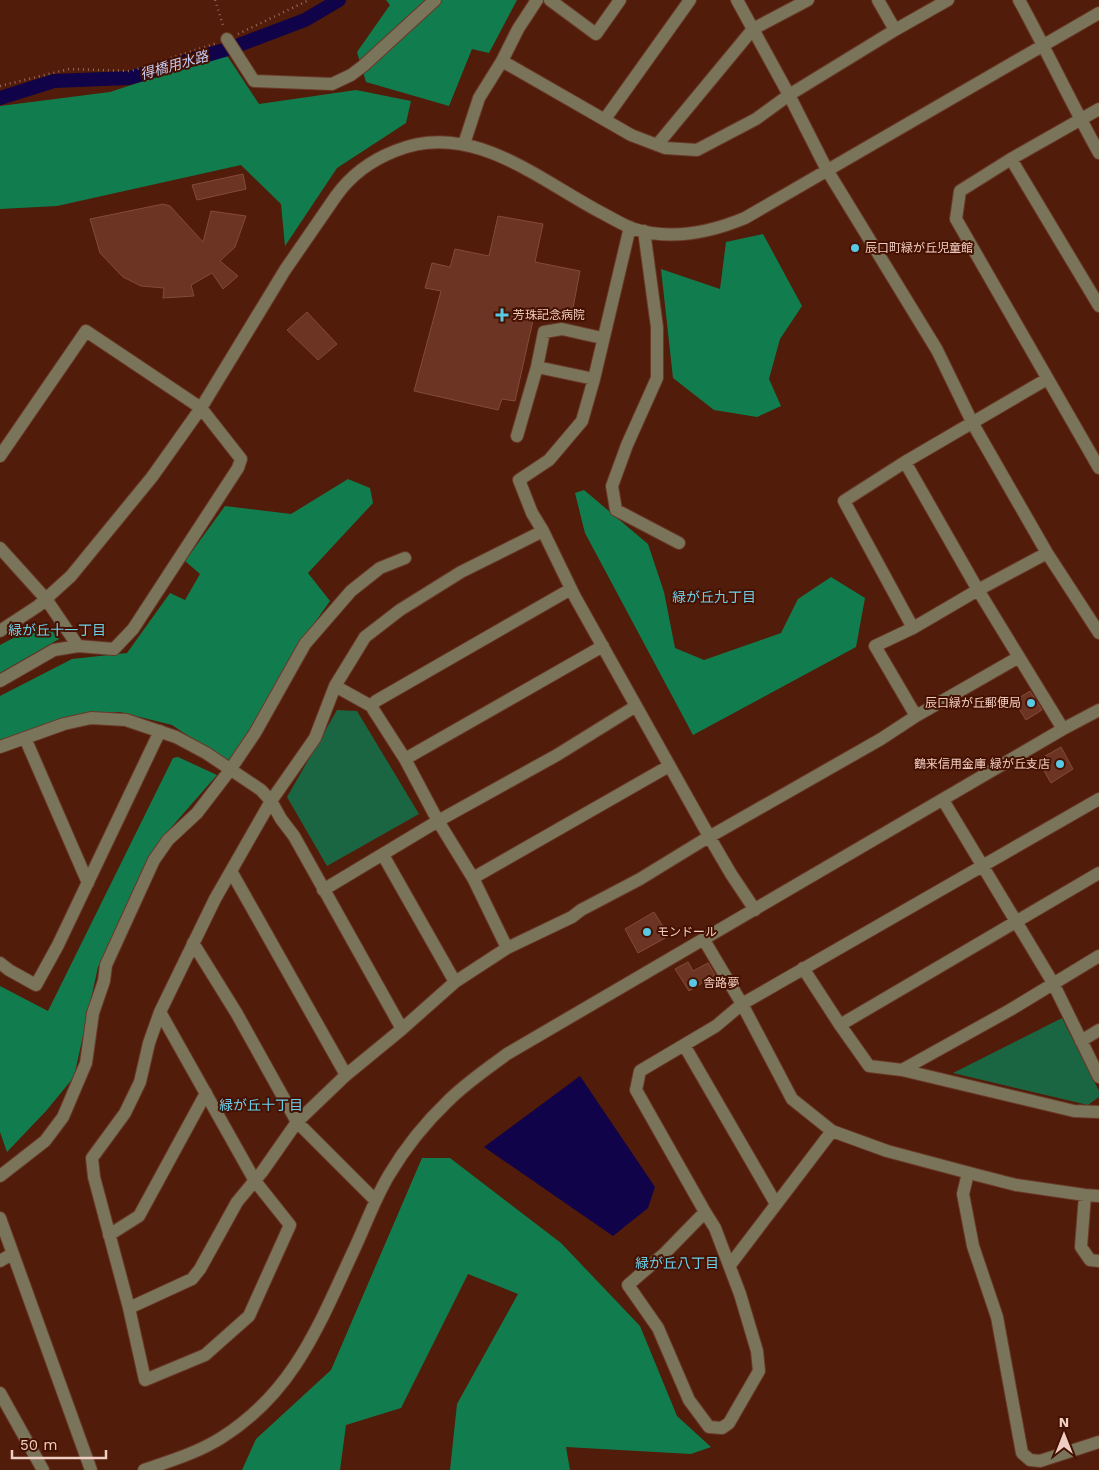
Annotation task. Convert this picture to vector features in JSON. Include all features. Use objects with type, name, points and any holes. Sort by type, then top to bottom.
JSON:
[{"type":"street","points":[[227,39],[254,81],[332,84],[351,75],[363,66],[435,0]]},
{"type":"street","points":[[464,144],[479,98],[502,61],[518,29],[537,0]]},
{"type":"street","points":[[550,0],[596,34],[620,0]]},
{"type":"street","points":[[604,119],[690,0]]},
{"type":"street","points":[[737,0],[789,95],[827,170],[937,350],[973,424],[1047,553],[1099,633]]},
{"type":"street","points":[[657,145],[752,29],[808,0]]},
{"type":"street","points":[[878,0],[894,30]]},
{"type":"street","points":[[502,61],[631,135],[665,148],[697,150],[732,133],[894,30],[948,0]]},
{"type":"street","points":[[1019,0],[1099,153]]},
{"type":"street","points":[[0,631],[19,620],[46,599],[71,576],[96,548],[152,477],[201,408],[285,270],[344,184],[381,156],[417,144],[436,142],[464,144],[506,158],[591,208],[630,227],[658,234],[695,234],[723,228],[762,209],[1099,13]]},
{"type":"street","points":[[1099,109],[960,191],[956,219],[1099,468]]},
{"type":"street","points":[[1012,159],[1099,306]]},
{"type":"street","points":[[630,227],[602,338],[594,380],[582,421],[549,460],[519,480],[532,512],[602,646],[710,838],[755,910]]},
{"type":"street","points":[[644,231],[657,327],[657,378],[626,445],[612,486],[616,510],[679,543]]},
{"type":"street","points":[[517,436],[537,367],[544,332],[562,329],[602,338]]},
{"type":"street","points":[[0,456],[86,331],[201,408],[241,459],[238,468],[133,628],[114,649],[78,646],[54,650],[0,681]]},
{"type":"street","points":[[537,367],[594,380]]},
{"type":"street","points":[[913,628],[844,501],[906,462],[1048,380]]},
{"type":"street","points":[[906,462],[978,590],[1063,729]]},
{"type":"street","points":[[160,1012],[255,1181],[290,1225],[249,1316],[205,1355],[145,1380],[129,1308],[94,1177],[92,1158],[125,1113],[140,1082],[160,1012],[193,943],[231,871],[272,801],[315,738],[335,686],[365,637],[400,610],[460,572],[543,531]]},
{"type":"street","points":[[0,548],[46,599],[78,646]]},
{"type":"street","points":[[916,716],[875,646],[913,628],[1047,553]]},
{"type":"street","points":[[0,1176],[45,1141],[63,1117],[86,1063],[93,1014],[104,980],[106,965],[154,860],[168,840],[197,812],[230,770],[255,733],[305,644],[351,591],[380,568],[405,558]]},
{"type":"street","points":[[371,706],[376,700],[571,589]]},
{"type":"street","points":[[405,759],[602,646]]},
{"type":"street","points":[[129,1308],[192,1279],[200,1269],[238,1202],[297,1122],[346,1075],[455,982],[507,948],[572,918],[581,910],[710,838],[1019,657]]},
{"type":"street","points":[[335,686],[371,706],[405,759],[438,822],[473,878],[507,948]]},
{"type":"street","points":[[323,890],[557,755],[636,706]]},
{"type":"street","points":[[144,1470],[189,1454],[220,1439],[248,1420],[274,1394],[308,1346],[353,1253],[375,1200],[390,1174],[422,1130],[448,1101],[478,1076],[508,1054],[1063,729],[1099,710]]},
{"type":"street","points":[[0,747],[64,724],[91,718],[126,720],[176,736],[206,753],[261,790],[272,801],[280,819],[294,836],[402,1029]]},
{"type":"street","points":[[0,963],[36,985],[58,945],[160,731]]},
{"type":"street","points":[[25,738],[88,883]]},
{"type":"street","points":[[473,878],[670,766]]},
{"type":"street","points":[[705,1212],[665,1253],[628,1284],[658,1328],[689,1400],[709,1427],[722,1428],[729,1423],[759,1371],[757,1351],[730,1264],[714,1228],[705,1212],[636,1090],[640,1071],[716,1026],[742,1004],[1099,799]]},
{"type":"street","points":[[944,800],[1053,983],[1099,1077]]},
{"type":"street","points":[[383,855],[455,982]]},
{"type":"street","points":[[231,871],[346,1075]]},
{"type":"street","points":[[840,1025],[1099,873]]},
{"type":"street","points":[[704,940],[742,1004],[792,1099],[832,1131],[887,1151],[1016,1185],[1099,1196]]},
{"type":"street","points":[[193,943],[238,1014],[297,1122],[375,1200]]},
{"type":"street","points":[[902,1070],[1010,1010],[1099,956]]},
{"type":"street","points":[[803,968],[840,1025],[870,1066],[902,1070],[1074,1111],[1099,1112]]},
{"type":"street","points":[[1081,1040],[1099,1030]]},
{"type":"street","points":[[684,1045],[776,1204]]},
{"type":"street","points":[[110,1234],[139,1216],[206,1093]]},
{"type":"street","points":[[730,1264],[832,1131]]},
{"type":"street","points":[[968,1173],[963,1194],[973,1246],[997,1317],[1022,1452],[1029,1465],[1099,1442]]},
{"type":"street","points":[[1086,1195],[1081,1247],[1090,1260],[1099,1261]]},
{"type":"street","points":[[0,1218],[91,1470]]},
{"type":"street","points":[[0,1261],[12,1254]]},
{"type":"street","points":[[0,1393],[43,1470]]},
{"type":"path","points":[[215,0],[227,39]]},
{"type":"path","points":[[0,86],[69,69],[131,70],[227,39],[310,0]]},
{"type":"green space","points":[[386,0],[517,0],[489,53],[472,49],[449,106],[366,82],[357,52],[390,5]]},
{"type":"green space","points":[[226,54],[259,104],[356,90],[411,101],[406,123],[337,168],[285,246],[281,204],[241,165],[57,206],[0,209],[0,106],[110,92]]},
{"type":"green space","points":[[763,234],[802,306],[780,339],[769,379],[781,406],[757,417],[714,410],[673,378],[661,269],[720,289],[726,242]]},
{"type":"green space","points":[[348,479],[370,488],[373,503],[308,573],[330,601],[304,638],[230,764],[172,725],[120,712],[88,714],[0,742],[0,696],[72,659],[127,653],[170,593],[185,600],[200,574],[185,561],[225,506],[291,514]]},
{"type":"green space","points":[[584,490],[648,544],[664,592],[675,648],[704,660],[781,633],[798,599],[831,577],[865,598],[856,647],[693,735],[585,533],[575,493]]},
{"type":"green space","points":[[44,622],[59,639],[0,673],[0,645]]},
{"type":"green space","points":[[337,710],[357,711],[419,814],[327,866],[287,797]]},
{"type":"green space","points":[[178,757],[217,775],[162,838],[98,967],[74,1077],[46,1111],[7,1152],[0,1132],[0,986],[48,1011],[173,758]]},
{"type":"green space","points":[[1062,1018],[1099,1091],[1099,1097],[1088,1105],[953,1073]]},
{"type":"green space","points":[[422,1158],[450,1158],[561,1243],[640,1326],[677,1416],[711,1447],[691,1454],[566,1447],[570,1470],[450,1470],[457,1404],[518,1294],[468,1274],[401,1408],[346,1425],[340,1470],[242,1470],[256,1439],[331,1370]]},
{"type":"shaded area","points":[[580,1076],[655,1187],[648,1208],[613,1236],[484,1147]]},
{"type":"building","points":[[243,174],[246,189],[197,200],[192,185]]},
{"type":"building","points":[[163,204],[170,206],[203,242],[211,211],[246,216],[235,247],[220,261],[238,276],[223,289],[212,273],[191,285],[194,296],[163,298],[164,288],[141,286],[123,277],[100,253],[90,219]]},
{"type":"building","points":[[498,216],[543,224],[535,262],[580,271],[572,313],[536,307],[515,401],[502,399],[498,410],[414,391],[441,291],[425,288],[432,263],[450,267],[455,249],[489,256]]},
{"type":"building","points":[[307,312],[337,344],[318,360],[287,330]]},
{"type":"building","points":[[1030,691],[1042,710],[1026,720],[1014,701]]},
{"type":"building","name":"鶴来信用金庫 緑が丘支店","points":[[1061,747],[1073,769],[1051,783],[1038,760]]},
{"type":"building","name":"モンドール","points":[[654,912],[669,936],[638,953],[625,929]]},
{"type":"building","name":"舎路夢","points":[[688,962],[693,971],[708,963],[715,975],[689,991],[675,969]]},
{"type":"waterway","name":"得橋用水路","points":[[0,98],[54,81],[129,78],[231,48],[305,20],[339,0]]},
{"type":"place","name":"辰口町緑が丘児童館","points":[[855,248]]},
{"type":"place","name":"芳珠記念病院","points":[[502,315]]},
{"type":"place","name":"辰口緑が丘郵便局","points":[[1031,703]]},
{"type":"place","name":"鶴来信用金庫 緑が丘支店","points":[[1060,764]]},
{"type":"place","name":"モンドール","points":[[647,932]]},
{"type":"place","name":"舎路夢","points":[[693,983]]},
{"type":"district","name":"緑が丘九丁目","points":[[714,597]]},
{"type":"district","name":"緑が丘十一丁目","points":[[57,630]]},
{"type":"district","name":"緑が丘十丁目","points":[[261,1105]]},
{"type":"district","name":"緑が丘八丁目","points":[[677,1263]]}]
